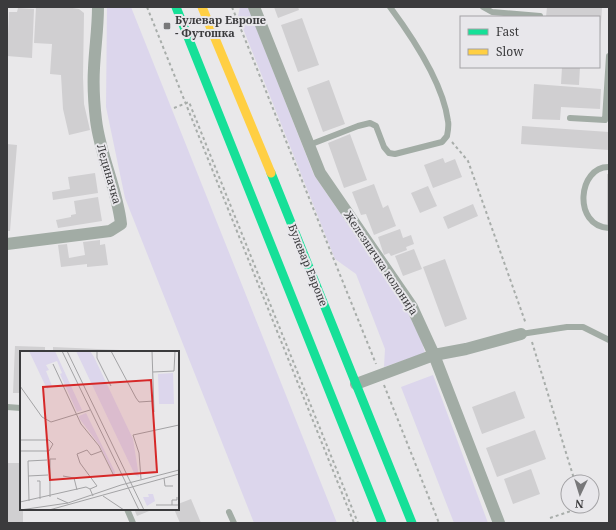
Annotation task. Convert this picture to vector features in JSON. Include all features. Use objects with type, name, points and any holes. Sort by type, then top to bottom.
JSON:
[{"type":"main road","points":[[176,7],[382,523]]},
{"type":"main road","name":"Булевар Европе","points":[[202,7],[412,523]]},
{"type":"street","name":"Лединачка","points":[[7,244],[110,231],[121,224],[119,210],[102,154],[96,120],[94,69],[98,26],[98,7]]},
{"type":"street","name":"Железничка колонија","points":[[254,7],[320,173],[412,307],[434,355],[499,523]]},
{"type":"street","points":[[356,384],[434,355],[466,349],[525,333]]},
{"type":"lane","points":[[309,145],[358,126],[370,123],[376,126],[384,147],[389,153],[395,154],[442,142],[448,136],[448,122],[437,82],[406,29],[390,7]]},
{"type":"lane","points":[[483,7],[492,12],[540,16]]},
{"type":"lane","points":[[570,118],[605,120],[609,56]]},
{"type":"lane","points":[[609,167],[599,169],[590,176],[585,185],[584,201],[584,210],[589,219],[596,224],[609,228]]},
{"type":"lane","points":[[525,333],[567,327],[583,327],[609,340]]},
{"type":"lane","points":[[7,407],[20,408]]},
{"type":"lane","points":[[127,510],[133,523]]},
{"type":"lane","points":[[230,512],[234,523]]},
{"type":"path","points":[[148,7],[354,523]]},
{"type":"path","points":[[232,7],[439,523]]},
{"type":"path","points":[[174,108],[189,102],[358,523]]},
{"type":"path","points":[[448,136],[468,161],[572,474]]},
{"type":"path","points":[[550,518],[564,514]]},
{"type":"shaded area","points":[[107,7],[131,7],[337,523],[254,523],[125,198],[106,107]]},
{"type":"shaded area","points":[[240,7],[248,7],[314,175],[407,311],[422,342],[425,353],[384,367],[385,349],[356,274],[335,259],[238,16]]},
{"type":"shaded area","points":[[433,375],[488,523],[454,523],[401,387]]},
{"type":"building","points":[[36,7],[66,7],[79,9],[84,13],[84,104],[90,130],[69,135],[63,109],[61,75],[50,74],[52,44],[34,43]]},
{"type":"building","points":[[274,7],[298,7],[299,10],[278,18]]},
{"type":"building","points":[[547,7],[602,7],[600,39],[600,16],[546,16]]},
{"type":"building","points":[[18,8],[34,9],[32,58],[7,56],[9,12],[17,12]]},
{"type":"building","points":[[302,18],[319,65],[298,72],[281,25]]},
{"type":"building","points":[[562,68],[580,68],[579,85],[561,84]]},
{"type":"building","points":[[329,80],[345,124],[323,132],[307,88]]},
{"type":"building","points":[[534,84],[601,89],[600,109],[561,107],[560,120],[532,119]]},
{"type":"building","points":[[522,126],[609,132],[609,150],[521,144]]},
{"type":"building","points":[[350,134],[367,180],[344,188],[328,143]]},
{"type":"building","points":[[7,144],[17,145],[10,231],[7,231]]},
{"type":"building","points":[[443,158],[445,163],[455,159],[462,177],[433,188],[424,165]]},
{"type":"building","points":[[95,173],[98,193],[53,200],[52,192],[70,189],[68,177]]},
{"type":"building","points":[[607,174],[609,174],[609,227],[607,227]]},
{"type":"building","points":[[374,184],[383,208],[388,205],[396,226],[374,235],[366,214],[361,215],[352,192]]},
{"type":"building","points":[[428,186],[437,206],[420,213],[411,193]]},
{"type":"building","points":[[98,197],[102,221],[58,228],[56,220],[71,217],[71,215],[76,214],[74,201]]},
{"type":"building","points":[[473,204],[478,216],[448,229],[443,217]]},
{"type":"building","points":[[400,229],[403,238],[411,235],[414,244],[406,247],[407,250],[391,256],[389,253],[384,255],[378,237]]},
{"type":"building","points":[[100,240],[100,245],[105,244],[108,265],[87,267],[87,264],[61,267],[58,245],[67,244],[69,258],[85,255],[83,242]]},
{"type":"building","points":[[414,249],[422,269],[403,276],[395,256]]},
{"type":"building","points":[[445,259],[467,319],[445,327],[423,267]]},
{"type":"building","points":[[15,346],[45,347],[45,351],[20,351],[20,393],[13,393]]},
{"type":"building","points":[[53,347],[120,350],[120,351],[53,351]]},
{"type":"building","points":[[515,391],[525,418],[482,434],[472,407]]},
{"type":"building","points":[[535,430],[546,459],[497,477],[486,448]]},
{"type":"building","points":[[7,463],[20,463],[20,510],[23,510],[23,523],[7,523]]},
{"type":"building","points":[[531,469],[540,494],[513,504],[504,479]]},
{"type":"building","points":[[191,499],[201,523],[180,523],[174,510],[179,510],[179,504]]},
{"type":"building","points":[[134,510],[152,510],[137,516]]},
{"type":"traffic: fast","points":[[176,7],[382,523]]},
{"type":"traffic: fast","points":[[271,173],[412,523]]},
{"type":"traffic: slow","points":[[202,7],[271,173]]},
{"type":"place","name":"Булевар Европе - Футошка","points":[[167,26]]}]
